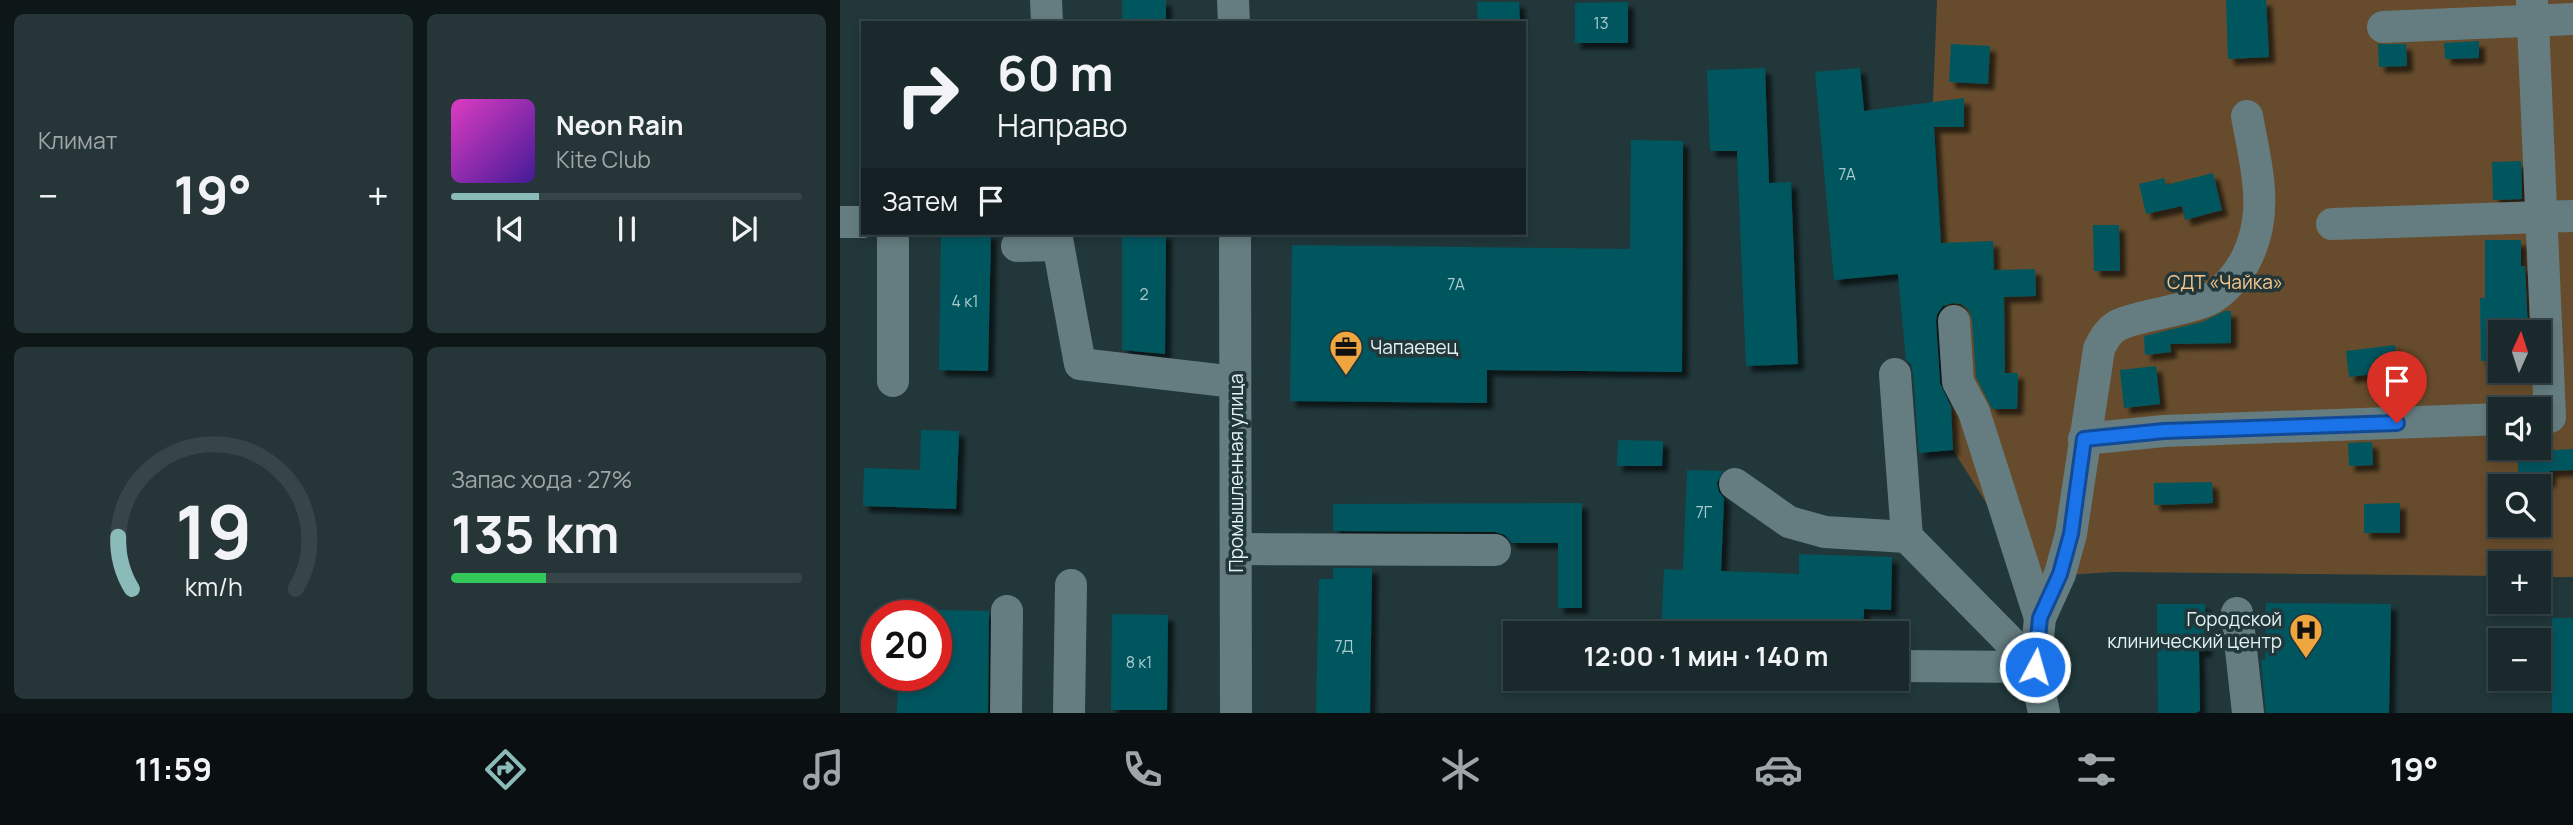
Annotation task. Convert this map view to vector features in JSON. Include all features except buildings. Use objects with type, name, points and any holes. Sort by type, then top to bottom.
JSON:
[{"type":"street","points":[[1046,0],[1047,21]]},
{"type":"street","points":[[1233,0],[1234,21]]},
{"type":"street","points":[[2532,11],[2554,417]]},
{"type":"street","points":[[2383,27],[2532,11],[2573,19]]},
{"type":"street","points":[[2044,713],[2035,667],[2040,618],[2060,574],[2071,534],[2099,349],[2106,334],[2119,324],[2211,298],[2235,280],[2253,246],[2260,222],[2260,192],[2247,116]]},
{"type":"street","points":[[2332,225],[2573,216]]},
{"type":"street","points":[[840,222],[861,222]]},
{"type":"street","points":[[893,235],[893,381]]},
{"type":"street","name":"Промышленная улица","points":[[1235,235],[1236,713]]},
{"type":"street","points":[[1017,246],[1056,239],[1080,364],[1235,382]]},
{"type":"street","points":[[1954,321],[1958,382],[1973,412],[2040,618]]},
{"type":"street","points":[[1895,374],[1906,537],[2035,667]]},
{"type":"street","points":[[2084,439],[2164,431],[2488,419]]},
{"type":"street","points":[[1735,484],[1789,522],[1825,531],[1906,537]]},
{"type":"street","points":[[1236,549],[1495,550]]},
{"type":"street","points":[[1069,713],[1071,585]]},
{"type":"street","points":[[1006,713],[1007,611]]},
{"type":"street","points":[[2237,613],[2248,713]]},
{"type":"street","points":[[1909,666],[2035,667]]},
{"type":"green space","name":"СДТ «Чайка»","points":[[1937,0],[2573,0],[2573,577],[2551,577],[2551,551],[2488,551],[2488,576],[2114,572],[2033,577],[1953,450],[1933,102]]},
{"type":"place","name":"Чапаевец","points":[[1346,377]]},
{"type":"place","name":"Городской клинический центр","points":[[2306,660]]},
{"type":"route","points":[[2035,667],[2040,618],[2060,574],[2071,534],[2084,439],[2164,431],[2397,423]]}]
